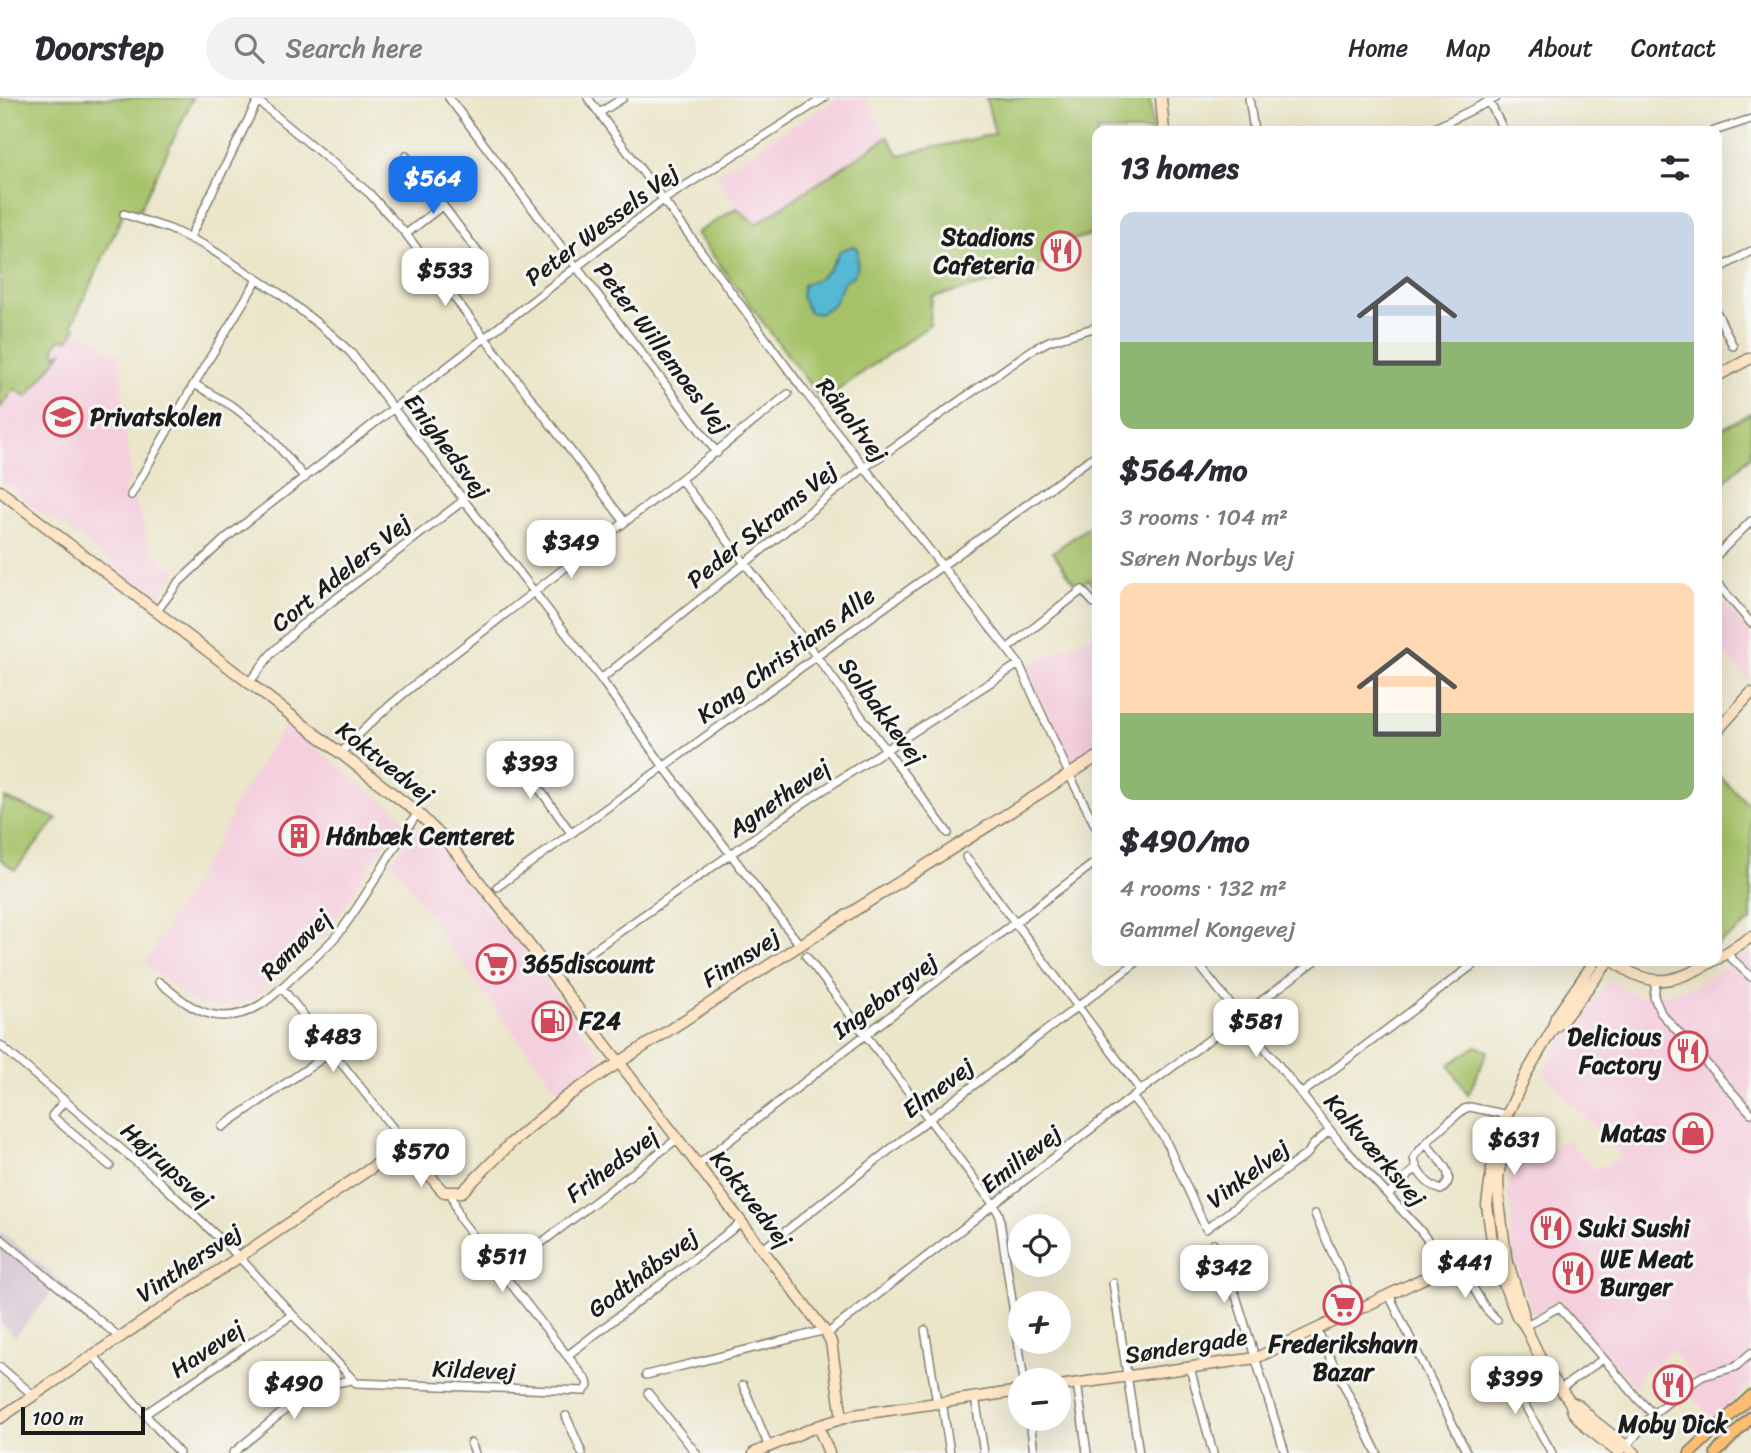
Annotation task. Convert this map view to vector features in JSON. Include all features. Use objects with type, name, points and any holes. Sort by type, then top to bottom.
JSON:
[{"type":"main road","points":[[1690,1453],[1751,1395]]},
{"type":"main road","points":[[1716,1453],[1751,1418]]},
{"type":"street","name":"Peter Willemoes Vej","points":[[449,98],[717,453]]},
{"type":"street","name":"Råholtvej","points":[[587,98],[802,388],[1008,648],[1019,664],[1069,774]]},
{"type":"street","points":[[599,113],[623,98]]},
{"type":"street","name":"Peter Wessels Vej","points":[[156,612],[177,584],[208,553],[576,266],[663,200],[824,98]]},
{"type":"street","points":[[1161,98],[1164,126]]},
{"type":"street","points":[[190,237],[259,99],[369,192],[406,234],[624,521]]},
{"type":"street","points":[[1251,99],[1254,126]]},
{"type":"street","points":[[1439,126],[1491,99],[1502,126]]},
{"type":"street","points":[[1722,128],[1751,119]]},
{"type":"street","points":[[407,156],[482,259]]},
{"type":"street","points":[[406,234],[442,206]]},
{"type":"street","name":"Enighedsvej","points":[[124,214],[190,237],[279,293],[351,353],[601,679],[664,767],[800,945]]},
{"type":"street","points":[[1722,267],[1751,251]]},
{"type":"street","points":[[131,495],[257,280]]},
{"type":"street","points":[[1722,323],[1733,346]]},
{"type":"street","name":"Peder Skrams Vej","points":[[601,679],[864,468],[1032,349],[1092,328]]},
{"type":"street","points":[[1722,373],[1751,358]]},
{"type":"street","points":[[194,384],[234,407],[267,433],[305,478]]},
{"type":"street","points":[[341,753],[384,709],[624,521],[717,453],[788,394]]},
{"type":"street","name":"Kong Christians Alle","points":[[497,887],[1092,458]]},
{"type":"street","name":"Solbakkevej","points":[[681,480],[948,833]]},
{"type":"street","name":"Koktvedvej","points":[[0,492],[341,753],[418,813],[442,836],[825,1331],[831,1342],[842,1418]]},
{"type":"street","name":"Cort Adelers Vej","points":[[248,684],[271,654],[299,627],[464,500]]},
{"type":"street","points":[[1722,550],[1751,521]]},
{"type":"street","points":[[1722,589],[1751,623]]},
{"type":"street","points":[[1008,648],[1082,590],[1092,601]]},
{"type":"street","name":"Agnethevej","points":[[565,970],[885,749],[1019,664]]},
{"type":"street","points":[[1722,726],[1751,693]]},
{"type":"street","points":[[1731,716],[1751,701]]},
{"type":"street","points":[[513,752],[571,833]]},
{"type":"street","name":"Finnsvej","points":[[451,1193],[462,1192],[546,1113],[618,1063],[1092,760]]},
{"type":"street","points":[[1069,774],[1092,819]]},
{"type":"street","name":"Rømøvej","points":[[159,982],[199,1011],[226,1016],[254,1010],[282,988],[339,932],[418,813]]},
{"type":"street","points":[[967,856],[1141,1091]]},
{"type":"street","name":"Ingeborgvej","points":[[698,1165],[865,1035],[1092,865]]},
{"type":"street","points":[[1722,955],[1751,937]]},
{"type":"street","points":[[806,956],[999,1214],[1022,1368]]},
{"type":"street","points":[[1722,959],[1751,977]]},
{"type":"street","name":"Elmevej","points":[[762,1249],[1131,966]]},
{"type":"street","name":"Kalkværksvej","points":[[1200,966],[1330,1130],[1429,1242],[1441,1270]]},
{"type":"street","name":"Emilievej","points":[[825,1331],[1308,966]]},
{"type":"street","points":[[1301,1094],[1471,966]]},
{"type":"street","points":[[1592,966],[1556,1017],[1552,1030],[1526,1073],[1495,1147],[1487,1205],[1495,1262],[1517,1317],[1525,1326],[1545,1368],[1570,1402],[1573,1412],[1586,1427],[1625,1451],[1653,1414],[1703,1376],[1735,1367],[1751,1353]]},
{"type":"street","points":[[1552,1030],[1608,966]]},
{"type":"street","points":[[1620,966],[1656,982],[1680,977],[1701,966]]},
{"type":"street","points":[[1656,982],[1654,997],[1661,1013],[1751,1113]]},
{"type":"street","points":[[282,988],[403,1141],[405,1150],[416,1157],[439,1188],[451,1193],[460,1219],[568,1355]]},
{"type":"street","name":"Højrupsvej","points":[[0,1045],[163,1185],[238,1256],[354,1382]]},
{"type":"street","points":[[222,1127],[333,1051]]},
{"type":"street","name":"Vinkelvej","points":[[1132,1097],[1164,1137],[1206,1229],[1308,1153],[1330,1130]]},
{"type":"street","name":"Højrupsvej","points":[[65,1100],[52,1116],[110,1166]]},
{"type":"street","points":[[1426,1144],[1447,1169],[1450,1178],[1448,1185],[1441,1190],[1433,1187],[1415,1169],[1414,1158],[1426,1144],[1464,1109],[1470,1107],[1508,1115]]},
{"type":"street","points":[[1508,1115],[1499,1178],[1499,1202],[1506,1256],[1525,1326]]},
{"type":"street","name":"Frihedsvej","points":[[502,1273],[677,1139]]},
{"type":"street","name":"Vinthersvej","points":[[0,1418],[386,1156],[398,1150],[405,1150]]},
{"type":"street","points":[[1388,1195],[1415,1169]]},
{"type":"street","points":[[1315,1214],[1357,1309]]},
{"type":"street","name":"Godthåbsvej","points":[[568,1355],[742,1222]]},
{"type":"street","points":[[0,1238],[118,1336]]},
{"type":"street","name":"Søndergade","points":[[1071,1384],[1256,1358],[1504,1240]]},
{"type":"street","points":[[1213,1244],[1236,1296],[1285,1453]]},
{"type":"street","points":[[1457,1261],[1486,1309],[1497,1320]]},
{"type":"street","points":[[1113,1283],[1139,1453]]},
{"type":"street","points":[[1389,1295],[1467,1453]]},
{"type":"street","points":[[1525,1326],[1559,1307],[1653,1414]]},
{"type":"street","name":"Havevej","points":[[145,1415],[292,1315]]},
{"type":"street","points":[[925,1330],[950,1453]]},
{"type":"street","points":[[1317,1330],[1377,1453]]},
{"type":"street","points":[[646,1375],[825,1331]]},
{"type":"street","points":[[92,1354],[179,1453]]},
{"type":"street","name":"Kildevej","points":[[233,1453],[316,1387],[354,1382],[579,1393],[588,1386],[587,1381],[568,1355]]},
{"type":"street","points":[[1560,1389],[1603,1360]]},
{"type":"street","points":[[1502,1365],[1552,1453]]},
{"type":"street","points":[[0,1367],[32,1394]]},
{"type":"street","points":[[1190,1368],[1213,1453]]},
{"type":"street","points":[[1077,1383],[1087,1453]]},
{"type":"street","points":[[743,1385],[769,1447]]},
{"type":"street","points":[[648,1393],[696,1453]]},
{"type":"street","points":[[754,1453],[842,1418],[1008,1393]]},
{"type":"street","points":[[975,1397],[984,1453]]},
{"type":"street","points":[[566,1416],[582,1453]]},
{"type":"street","points":[[818,1426],[830,1453]]},
{"type":"street","points":[[1031,1431],[1034,1453]]},
{"type":"street","points":[[471,1443],[475,1453]]},
{"type":"shaded area","points":[[837,98],[864,98],[888,137],[756,224],[737,208],[715,175]]},
{"type":"shaded area","name":"Privatskolen","points":[[0,295],[76,328],[119,355],[131,480],[122,494],[136,503],[152,552],[177,572],[158,598],[151,599],[132,583],[124,572],[0,480]]},
{"type":"shaded area","points":[[1722,601],[1751,635],[1750,683],[1722,649]]},
{"type":"shaded area","points":[[1092,635],[1092,753],[1074,764],[1026,667]]},
{"type":"shaded area","points":[[285,725],[401,815],[403,821],[379,851],[326,935],[254,998],[235,1007],[202,1005],[187,997],[145,964],[232,816],[229,813]]},
{"type":"shaded area","points":[[414,830],[420,830],[442,853],[492,916],[511,935],[600,1055],[599,1063],[558,1091],[459,960],[392,862]]},
{"type":"shaded area","points":[[1751,951],[1751,1383],[1726,1407],[1711,1416],[1687,1392],[1699,1383],[1670,1349],[1659,1362],[1642,1373],[1634,1387],[1567,1310],[1562,1297],[1534,1315],[1511,1242],[1513,1216],[1508,1195],[1511,1166],[1517,1146],[1522,1143],[1530,1157],[1566,1139],[1595,1170],[1620,1158],[1615,1148],[1556,1088],[1543,1071],[1566,1033],[1609,981],[1639,996],[1663,994],[1697,985]]},
{"type":"shaded area","points":[[0,1231],[74,1292],[52,1292],[15,1337],[0,1323]]},
{"type":"green space","points":[[0,98],[193,98],[140,209],[125,210],[72,325],[76,328],[68,340],[61,340],[55,346],[56,355],[63,351],[27,397],[15,389],[0,408]]},
{"type":"green space","points":[[986,98],[1150,98],[1153,126],[1092,126],[1092,234],[1070,241],[1073,254],[1036,265],[1038,272],[932,297],[930,325],[822,401],[696,233],[737,208],[756,224],[888,137],[899,155],[995,134]]},
{"type":"green space","points":[[1751,413],[1751,455],[1722,484],[1722,428]]},
{"type":"green space","points":[[1092,525],[1092,584],[1089,579],[1077,587],[1053,552]]},
{"type":"green space","points":[[1722,779],[1751,807],[1751,921],[1722,941]]},
{"type":"green space","points":[[5,798],[57,819],[15,870],[0,859],[0,812]]},
{"type":"green space","points":[[1476,1046],[1488,1051],[1468,1095],[1449,1065]]},
{"type":"water","points":[[854,246],[858,248],[857,269],[853,276],[844,281],[834,304],[819,314],[809,312],[801,296],[803,285],[818,279],[828,270],[841,250]]},
{"type":"place","name":"Stadions Cafeteria","points":[[1061,251]]},
{"type":"place","name":"Privatskolen","points":[[63,417]]},
{"type":"place","name":"Hånbæk Centeret","points":[[299,836]]},
{"type":"place","name":"365discount","points":[[496,964]]},
{"type":"place","name":"F24","points":[[552,1021]]},
{"type":"place","name":"Delicious Factory","points":[[1688,1051]]},
{"type":"place","name":"Matas","points":[[1693,1133]]},
{"type":"place","name":"Suki Sushi","points":[[1551,1228]]},
{"type":"place","name":"WE Meat Burger","points":[[1573,1273]]},
{"type":"place","name":"Frederikshavn Bazar","points":[[1343,1305]]},
{"type":"place","name":"Moby Dick","points":[[1673,1385]]}]
